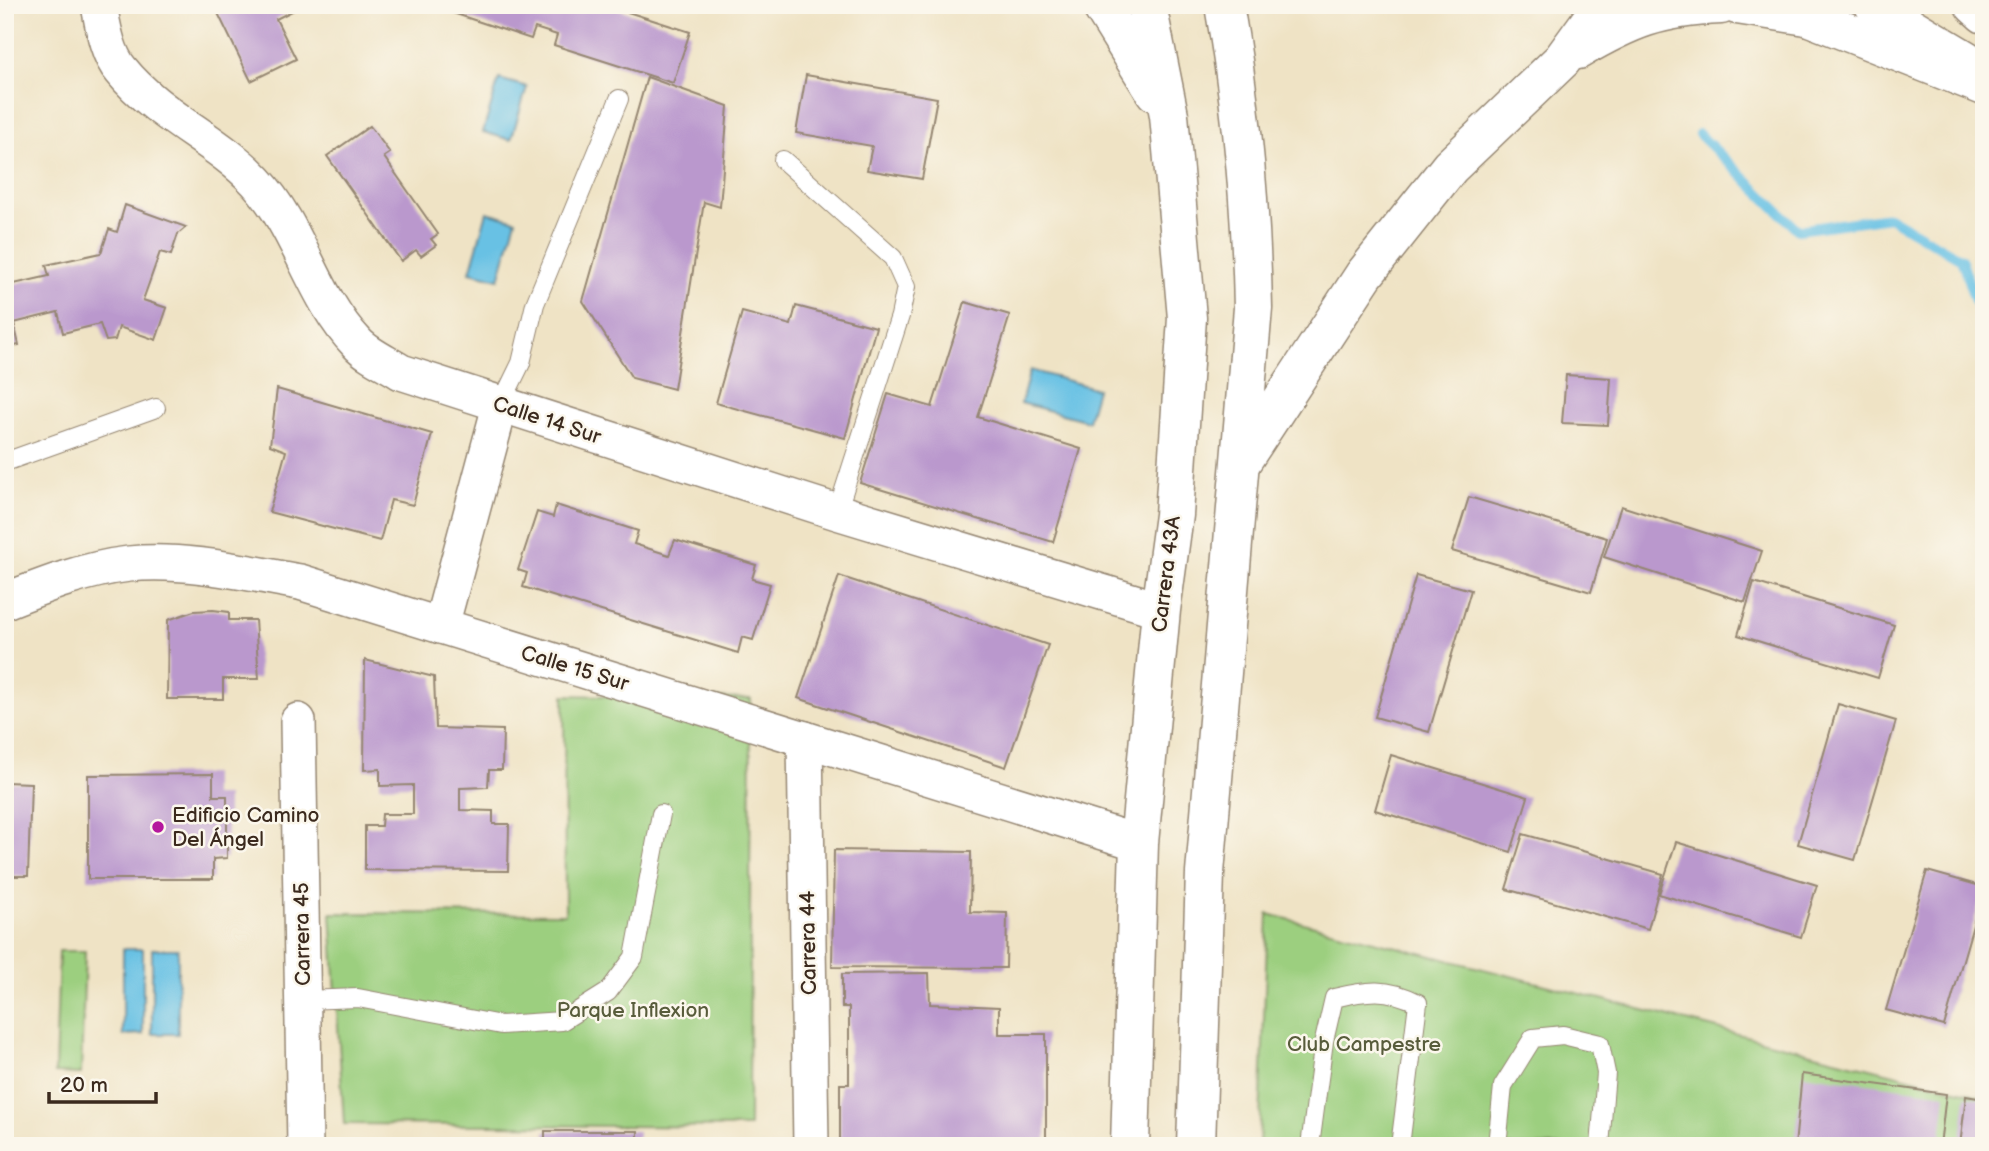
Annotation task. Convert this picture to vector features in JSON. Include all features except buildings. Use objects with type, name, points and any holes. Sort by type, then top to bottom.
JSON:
[{"type":"main road","points":[[1101,5],[1169,115]]},
{"type":"main road","name":"Carrera 43A","points":[[1130,1146],[1139,842],[1161,610],[1174,515],[1187,318],[1169,115],[1147,5]]},
{"type":"main road","points":[[1196,1146],[1205,873],[1253,308],[1251,216],[1239,89],[1224,5]]},
{"type":"main road","points":[[1238,466],[1364,275],[1450,167],[1562,60],[1602,5]]},
{"type":"main road","points":[[1562,60],[1624,23],[1674,8],[1721,5]]},
{"type":"main road","points":[[1737,5],[1807,16],[1984,86]]},
{"type":"main road","points":[[1874,5],[1984,71]]},
{"type":"main road","points":[[1974,5],[1984,14]]},
{"type":"street","name":"Calle 14 Sur","points":[[99,5],[103,30],[119,69],[170,114],[227,155],[257,182],[286,224],[328,306],[358,345],[401,372],[500,406],[837,512],[1161,610]]},
{"type":"street","points":[[441,626],[500,406]]},
{"type":"street","name":"Calle 15 Sur","points":[[5,601],[58,580],[130,564],[213,567],[300,582],[1139,842]]},
{"type":"street","name":"Carrera 45","points":[[298,721],[305,1146]]},
{"type":"street","name":"Carrera 44","points":[[805,739],[811,1146]]},
{"type":"lane","points":[[500,406],[521,363],[535,303],[620,99]]},
{"type":"lane","points":[[783,160],[893,258],[906,286],[900,316],[837,512]]},
{"type":"lane","points":[[5,462],[156,408]]},
{"type":"lane","points":[[304,1000],[358,998],[500,1025],[562,1021],[608,992],[634,957],[661,814]]},
{"type":"lane","points":[[1310,1146],[1324,1041],[1334,998],[1360,992],[1395,991],[1418,1003],[1400,1146]]},
{"type":"lane","points":[[1497,1146],[1503,1086],[1533,1038],[1563,1035],[1600,1044],[1606,1073],[1600,1146]]},
{"type":"green space","name":"Parque Inflexion","points":[[564,695],[751,699],[749,1127],[344,1124],[331,913],[565,914]]},
{"type":"green space","name":"Club Campestre","points":[[1268,914],[1984,1097],[1984,1146],[1259,1146]]},
{"type":"green space","points":[[59,951],[85,951],[81,1074],[55,1073]]},
{"type":"water","points":[[499,79],[527,87],[511,140],[483,132]]},
{"type":"water","points":[[487,212],[516,220],[499,279],[470,272]]},
{"type":"water","points":[[1030,370],[1097,389],[1088,421],[1021,403]]},
{"type":"water","points":[[123,949],[143,949],[143,1034],[123,1035]]},
{"type":"water","points":[[152,949],[178,949],[178,1034],[152,1034]]},
{"type":"waterway","points":[[1699,134],[1798,230],[1889,217],[1961,259],[1984,328]]},
{"type":"place","name":"Edificio Camino Del Ángel","points":[[158,827]]}]
